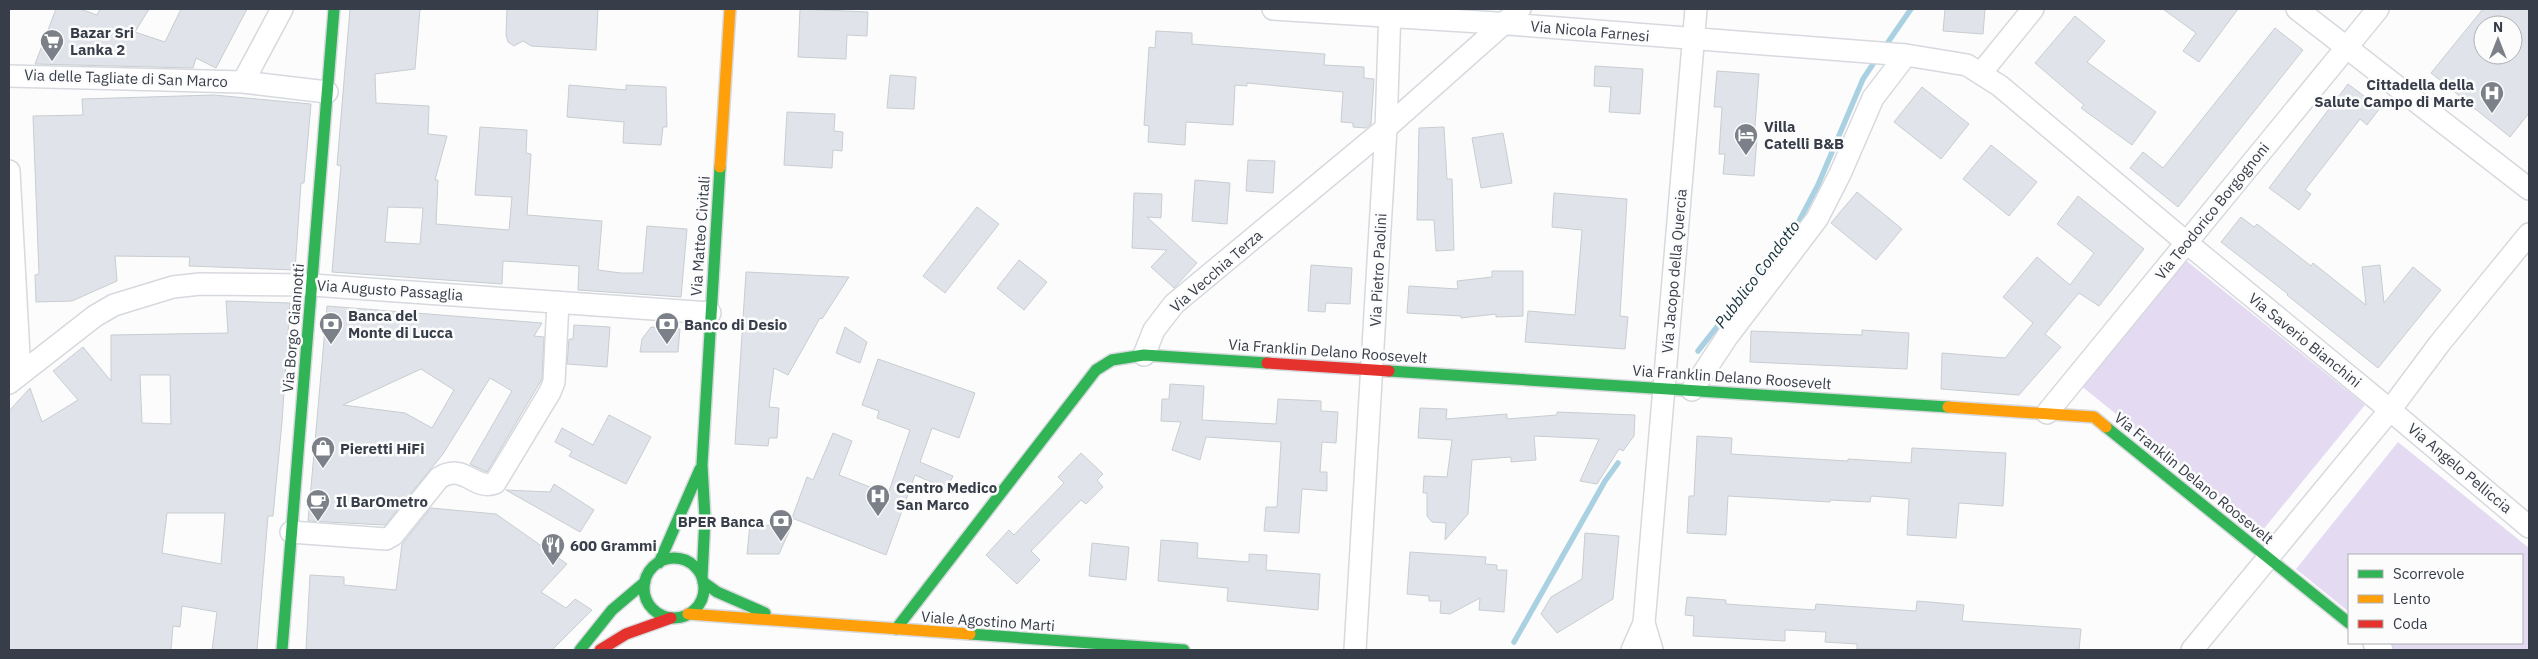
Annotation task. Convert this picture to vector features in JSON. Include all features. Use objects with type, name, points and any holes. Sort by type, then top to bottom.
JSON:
[{"type":"street","points":[[243,82],[282,9]]},
{"type":"street","name":"Via Borgo Giannotti","points":[[282,650],[334,9]]},
{"type":"street","name":"Via Matteo Civitali","points":[[702,580],[705,518],[702,466],[730,9]]},
{"type":"street","name":"Via Nicola Farnesi","points":[[1273,9],[1512,16],[1694,40],[1901,55],[1967,65],[1981,73]]},
{"type":"street","name":"Via Jacopo della Quercia","points":[[1632,650],[1644,623],[1696,9]]},
{"type":"street","points":[[1981,73],[2033,9]]},
{"type":"street","points":[[2296,9],[2529,189]]},
{"type":"street","name":"Via Teodorico Borgognoni","points":[[2046,413],[2378,9]]},
{"type":"street","name":"Via Pietro Paolini","points":[[1355,650],[1386,128],[1389,13]]},
{"type":"street","name":"Via Vecchia Terza","points":[[1144,355],[1154,330],[1174,304],[1386,128],[1512,16]]},
{"type":"street","points":[[1692,390],[1727,337],[1817,219],[1840,174],[1873,98],[1901,55]]},
{"type":"street","name":"Via Saverio Bianchini","points":[[1981,73],[2000,86],[2186,243],[2390,410]]},
{"type":"street","name":"Via delle Tagliate di San Marco","points":[[9,76],[243,82],[327,92]]},
{"type":"street","points":[[9,171],[14,378]]},
{"type":"street","points":[[2192,650],[2390,410],[2440,343],[2529,234]]},
{"type":"street","name":"Via Augusto Passaglia","points":[[14,378],[95,316],[114,305],[173,287],[200,284],[312,285],[710,313]]},
{"type":"street","points":[[292,532],[386,539],[398,529],[439,478],[447,473],[464,474],[487,485],[496,483],[550,392],[554,382],[558,302]]},
{"type":"street","points":[[896,629],[1096,370],[1112,360],[1144,355]]},
{"type":"street","name":"Via Franklin Delano Roosevelt","points":[[1144,355],[1372,368],[2094,417],[2348,621]]},
{"type":"street","name":"Via Angelo Pelliccia","points":[[2390,410],[2529,527]]},
{"type":"street","name":"Via Matteo Civitali","points":[[658,563],[702,466]]},
{"type":"street","points":[[600,650],[626,634],[688,614],[701,600],[702,580],[696,568],[681,559],[667,559],[658,563],[650,571],[645,582],[644,592],[650,606],[657,613],[671,618]]},
{"type":"street","name":"Viale Agostino Marti","points":[[702,580],[717,592],[790,622]]},
{"type":"street","points":[[580,650],[612,610],[645,582]]},
{"type":"street","name":"Viale Agostino Marti","points":[[688,614],[1184,650]]},
{"type":"street","name":"Via Jacopo della Quercia","points":[[1644,623],[1652,650]]},
{"type":"shaded area","points":[[2183,258],[2365,405],[2262,531],[2080,385]]},
{"type":"shaded area","points":[[2398,442],[2529,548],[2529,650],[2396,650],[2388,644],[2523,644],[2523,554],[2348,554],[2348,611],[2296,569]]},
{"type":"building","points":[[56,9],[80,9],[97,15],[100,9],[149,9],[135,32],[165,42],[181,9],[247,9],[216,68],[196,58],[193,68],[35,64]]},
{"type":"building","points":[[350,9],[420,9],[415,69],[375,74],[376,103],[429,106],[428,134],[447,136],[435,180],[438,180],[436,224],[509,230],[512,197],[475,195],[480,127],[527,130],[526,153],[531,154],[527,215],[602,221],[598,270],[621,273],[643,273],[647,226],[687,229],[681,297],[578,290],[579,266],[503,261],[502,284],[332,272],[341,166],[337,165]],"holes":[[[388,207],[423,208],[420,244],[385,242]]]},
{"type":"building","points":[[507,9],[598,9],[596,50],[531,46],[523,41],[514,46],[508,42],[506,35]]},
{"type":"building","points":[[800,9],[868,12],[867,36],[847,35],[846,59],[798,57]]},
{"type":"building","points":[[1945,9],[1985,9],[1983,34],[1943,31]]},
{"type":"building","points":[[2163,9],[2238,9],[2199,62],[2183,51],[2196,33]]},
{"type":"building","points":[[2483,9],[2529,9],[2529,113],[2510,137],[2431,73],[2473,21],[2473,65],[2523,65],[2523,15],[2478,15]]},
{"type":"building","points":[[2075,16],[2105,41],[2087,62],[2156,112],[2132,145],[2081,108],[2084,105],[2035,63]]},
{"type":"building","points":[[2275,28],[2303,50],[2178,207],[2130,168],[2143,152],[2163,168]]},
{"type":"building","points":[[1156,31],[1192,33],[1192,44],[1325,54],[1324,65],[1364,67],[1364,78],[1374,79],[1371,124],[1366,128],[1353,127],[1353,123],[1341,122],[1343,92],[1247,83],[1247,86],[1235,85],[1233,125],[1186,122],[1185,145],[1148,142],[1149,126],[1144,125],[1149,47],[1155,48]]},
{"type":"building","points":[[1595,66],[1643,69],[1640,114],[1609,112],[1611,87],[1594,86]]},
{"type":"building","points":[[1717,71],[1759,74],[1754,138],[1757,138],[1754,176],[1723,174],[1725,154],[1719,154],[1722,107],[1714,107]]},
{"type":"building","points":[[890,75],[916,77],[914,109],[887,108]]},
{"type":"building","points":[[2348,84],[2380,108],[2367,125],[2360,119],[2305,190],[2311,194],[2299,210],[2269,188]]},
{"type":"building","points":[[569,85],[626,90],[626,85],[666,87],[667,127],[663,127],[661,145],[623,143],[624,122],[567,117]]},
{"type":"building","points":[[1922,87],[1969,124],[1941,159],[1894,122]]},
{"type":"building","points":[[214,95],[311,104],[304,183],[301,183],[295,270],[189,266],[190,257],[115,256],[117,281],[72,301],[36,302],[35,275],[39,274],[33,116],[83,115],[82,99]]},
{"type":"building","points":[[787,112],[835,114],[834,131],[843,132],[842,151],[833,150],[832,168],[784,165]]},
{"type":"building","points":[[1444,127],[1447,179],[1452,179],[1454,250],[1436,251],[1434,220],[1417,220],[1419,128]]},
{"type":"building","points":[[1503,133],[1512,183],[1481,188],[1472,138]]},
{"type":"building","points":[[1991,145],[2037,182],[2009,216],[1963,179]]},
{"type":"building","points":[[1248,160],[1275,161],[1273,193],[1246,191]]},
{"type":"building","points":[[1195,180],[1230,183],[1227,224],[1192,221]]},
{"type":"building","points":[[1857,192],[1902,229],[1876,260],[1831,223]]},
{"type":"building","points":[[1134,193],[1162,194],[1161,218],[1147,217],[1197,263],[1174,288],[1151,267],[1167,250],[1132,248]]},
{"type":"building","points":[[1554,193],[1627,199],[1620,316],[1628,317],[1625,349],[1525,342],[1528,311],[1575,315],[1582,230],[1552,227]]},
{"type":"building","points":[[2078,196],[2144,249],[2099,306],[2079,293],[2045,334],[2061,347],[2019,395],[1941,389],[1942,353],[2005,358],[2033,323],[2003,297],[2037,257],[2070,285],[2094,253],[2057,224]]},
{"type":"building","points":[[977,207],[999,224],[945,293],[923,276]]},
{"type":"building","points":[[2241,217],[2254,227],[2257,224],[2311,266],[2313,263],[2366,305],[2362,267],[2380,265],[2384,303],[2413,267],[2441,290],[2378,368],[2221,242]]},
{"type":"building","points":[[1019,260],[1047,282],[1024,310],[997,288]]},
{"type":"building","points":[[1311,265],[1352,268],[1350,304],[1326,303],[1325,312],[1308,311]]},
{"type":"building","points":[[1492,271],[1523,271],[1523,316],[1496,317],[1496,314],[1461,318],[1461,316],[1407,313],[1409,286],[1458,289],[1457,281],[1492,277]]},
{"type":"building","points":[[746,272],[849,277],[822,319],[820,318],[788,375],[774,368],[769,407],[779,408],[777,438],[769,438],[768,446],[735,444]]},
{"type":"building","points":[[226,301],[290,303],[282,422],[273,516],[268,516],[257,650],[212,650],[217,612],[182,606],[180,627],[173,626],[171,650],[9,650],[9,411],[30,388],[42,422],[78,400],[53,371],[83,347],[111,381],[111,335],[228,333]],"holes":[[[140,375],[170,375],[171,424],[142,423]],[[167,513],[225,513],[221,564],[162,553]]]},
{"type":"building","points":[[327,306],[542,323],[534,336],[544,337],[542,379],[487,472],[470,464],[512,391],[490,378],[443,454],[385,525],[308,521]],"holes":[[[421,369],[454,390],[432,428],[405,413],[343,405]]]},
{"type":"building","points":[[574,325],[610,327],[607,367],[567,364],[569,339],[573,339]]},
{"type":"building","points":[[651,327],[680,329],[678,352],[640,352],[642,339]]},
{"type":"building","points":[[845,327],[867,342],[860,363],[836,353]]},
{"type":"building","points":[[1862,330],[1909,333],[1907,369],[1750,362],[1751,331],[1862,335]]},
{"type":"building","points":[[878,359],[975,393],[959,438],[932,428],[920,462],[953,476],[947,489],[915,475],[886,555],[792,518],[807,477],[813,480],[833,433],[852,441],[839,475],[888,494],[910,430],[877,418],[879,411],[862,405]]},
{"type":"building","points":[[1170,384],[1204,386],[1202,420],[1276,424],[1278,399],[1321,401],[1321,411],[1338,412],[1336,443],[1322,442],[1320,472],[1327,472],[1327,491],[1302,489],[1299,533],[1264,531],[1266,507],[1277,507],[1281,442],[1206,437],[1200,460],[1172,450],[1181,422],[1161,421],[1162,399],[1169,399]]},
{"type":"building","points":[[1420,408],[1447,409],[1446,419],[1507,414],[1507,419],[1557,415],[1557,412],[1635,415],[1634,436],[1623,451],[1619,449],[1597,484],[1580,481],[1599,439],[1534,436],[1536,460],[1511,462],[1511,457],[1472,460],[1468,514],[1445,540],[1446,523],[1432,522],[1427,516],[1427,493],[1423,493],[1424,476],[1447,477],[1452,440],[1418,438]]},
{"type":"building","points":[[609,415],[651,437],[626,484],[569,456],[572,451],[555,442],[562,428],[593,445]]},
{"type":"building","points":[[1697,436],[1732,438],[1731,454],[1848,461],[1848,459],[1911,463],[1912,448],[2006,453],[2003,506],[1959,503],[1956,538],[1907,535],[1909,499],[1871,496],[1870,502],[1830,500],[1830,502],[1728,496],[1726,535],[1687,533],[1689,496],[1694,496]]},
{"type":"building","points":[[1081,453],[1103,474],[1097,480],[1103,487],[1086,504],[1081,500],[1031,551],[1040,560],[1017,584],[986,555],[1009,530],[1014,535],[1064,483],[1058,477]]},
{"type":"building","points":[[554,484],[594,510],[580,532],[506,490],[550,492]]},
{"type":"building","points":[[431,508],[496,514],[567,564],[541,592],[566,608],[575,599],[592,610],[552,650],[306,650],[310,575],[344,577],[344,585],[396,590],[402,544]]},
{"type":"building","points":[[750,524],[791,527],[779,554],[747,554]]},
{"type":"building","points":[[1585,533],[1619,536],[1613,599],[1557,633],[1541,614],[1551,597],[1582,579]]},
{"type":"building","points":[[1161,540],[1198,543],[1197,558],[1249,562],[1249,554],[1267,555],[1266,570],[1320,574],[1318,610],[1227,601],[1228,588],[1158,581]]},
{"type":"building","points":[[1092,543],[1129,547],[1126,580],[1089,576]]},
{"type":"building","points":[[1410,552],[1486,557],[1485,564],[1497,565],[1497,570],[1507,570],[1504,612],[1479,610],[1480,598],[1450,614],[1440,613],[1441,601],[1429,601],[1429,596],[1407,594]]},
{"type":"building","points":[[1687,597],[1726,600],[1726,604],[1815,610],[1816,604],[1916,611],[1917,601],[1964,605],[1962,621],[2081,629],[2079,650],[1857,649],[1857,644],[1825,642],[1826,632],[1785,630],[1785,641],[1693,636],[1694,616],[1685,615]]},
{"type":"waterway","name":"Pubblico Condotto","points":[[1884,48],[1911,9]]},
{"type":"waterway","name":"Pubblico Condotto","points":[[1698,351],[1797,225],[1818,185],[1863,79],[1877,58]]},
{"type":"waterway","name":"Pubblico Condotto","points":[[1514,642],[1605,481],[1618,463]]},
{"type":"traffic: fast","points":[[282,650],[334,9]]},
{"type":"traffic: fast","points":[[702,578],[705,518],[702,465],[720,167]]},
{"type":"traffic: fast","points":[[896,629],[1096,370],[1112,360],[1144,355],[1267,363]]},
{"type":"traffic: fast","points":[[1389,371],[1948,407]]},
{"type":"traffic: fast","points":[[2106,427],[2348,622]]},
{"type":"traffic: fast","points":[[659,563],[700,469]]},
{"type":"traffic: fast","points":[[674,558],[691,563],[699,571],[704,588],[699,605],[691,613],[674,618],[657,613],[649,605],[644,588],[649,571],[657,563],[674,558]]},
{"type":"traffic: fast","points":[[580,650],[612,610],[645,582]]},
{"type":"traffic: fast","points":[[703,582],[717,592],[765,613]]},
{"type":"traffic: fast","points":[[970,634],[1184,650]]},
{"type":"traffic: slow","points":[[720,167],[730,9]]},
{"type":"traffic: slow","points":[[1948,407],[2094,417],[2106,427]]},
{"type":"traffic: slow","points":[[688,614],[970,634]]},
{"type":"traffic: jam","points":[[1267,363],[1389,371]]},
{"type":"traffic: jam","points":[[600,650],[626,634],[671,618]]},
{"type":"place","name":"Bazar Sri Lanka 2","points":[[52,62]]},
{"type":"place","name":"Cittadella della Salute Campo di Marte","points":[[2492,114]]},
{"type":"place","name":"Villa Catelli B&B","points":[[1746,156]]},
{"type":"place","name":"Banca del Monte di Lucca","points":[[331,345]]},
{"type":"place","name":"Banco di Desio","points":[[667,345]]},
{"type":"place","name":"Pieretti HiFi","points":[[323,469]]},
{"type":"place","name":"Centro Medico San Marco","points":[[878,517]]},
{"type":"place","name":"Il BarOmetro","points":[[318,522]]},
{"type":"place","name":"BPER Banca","points":[[781,542]]},
{"type":"place","name":"600 Grammi","points":[[553,566]]}]
